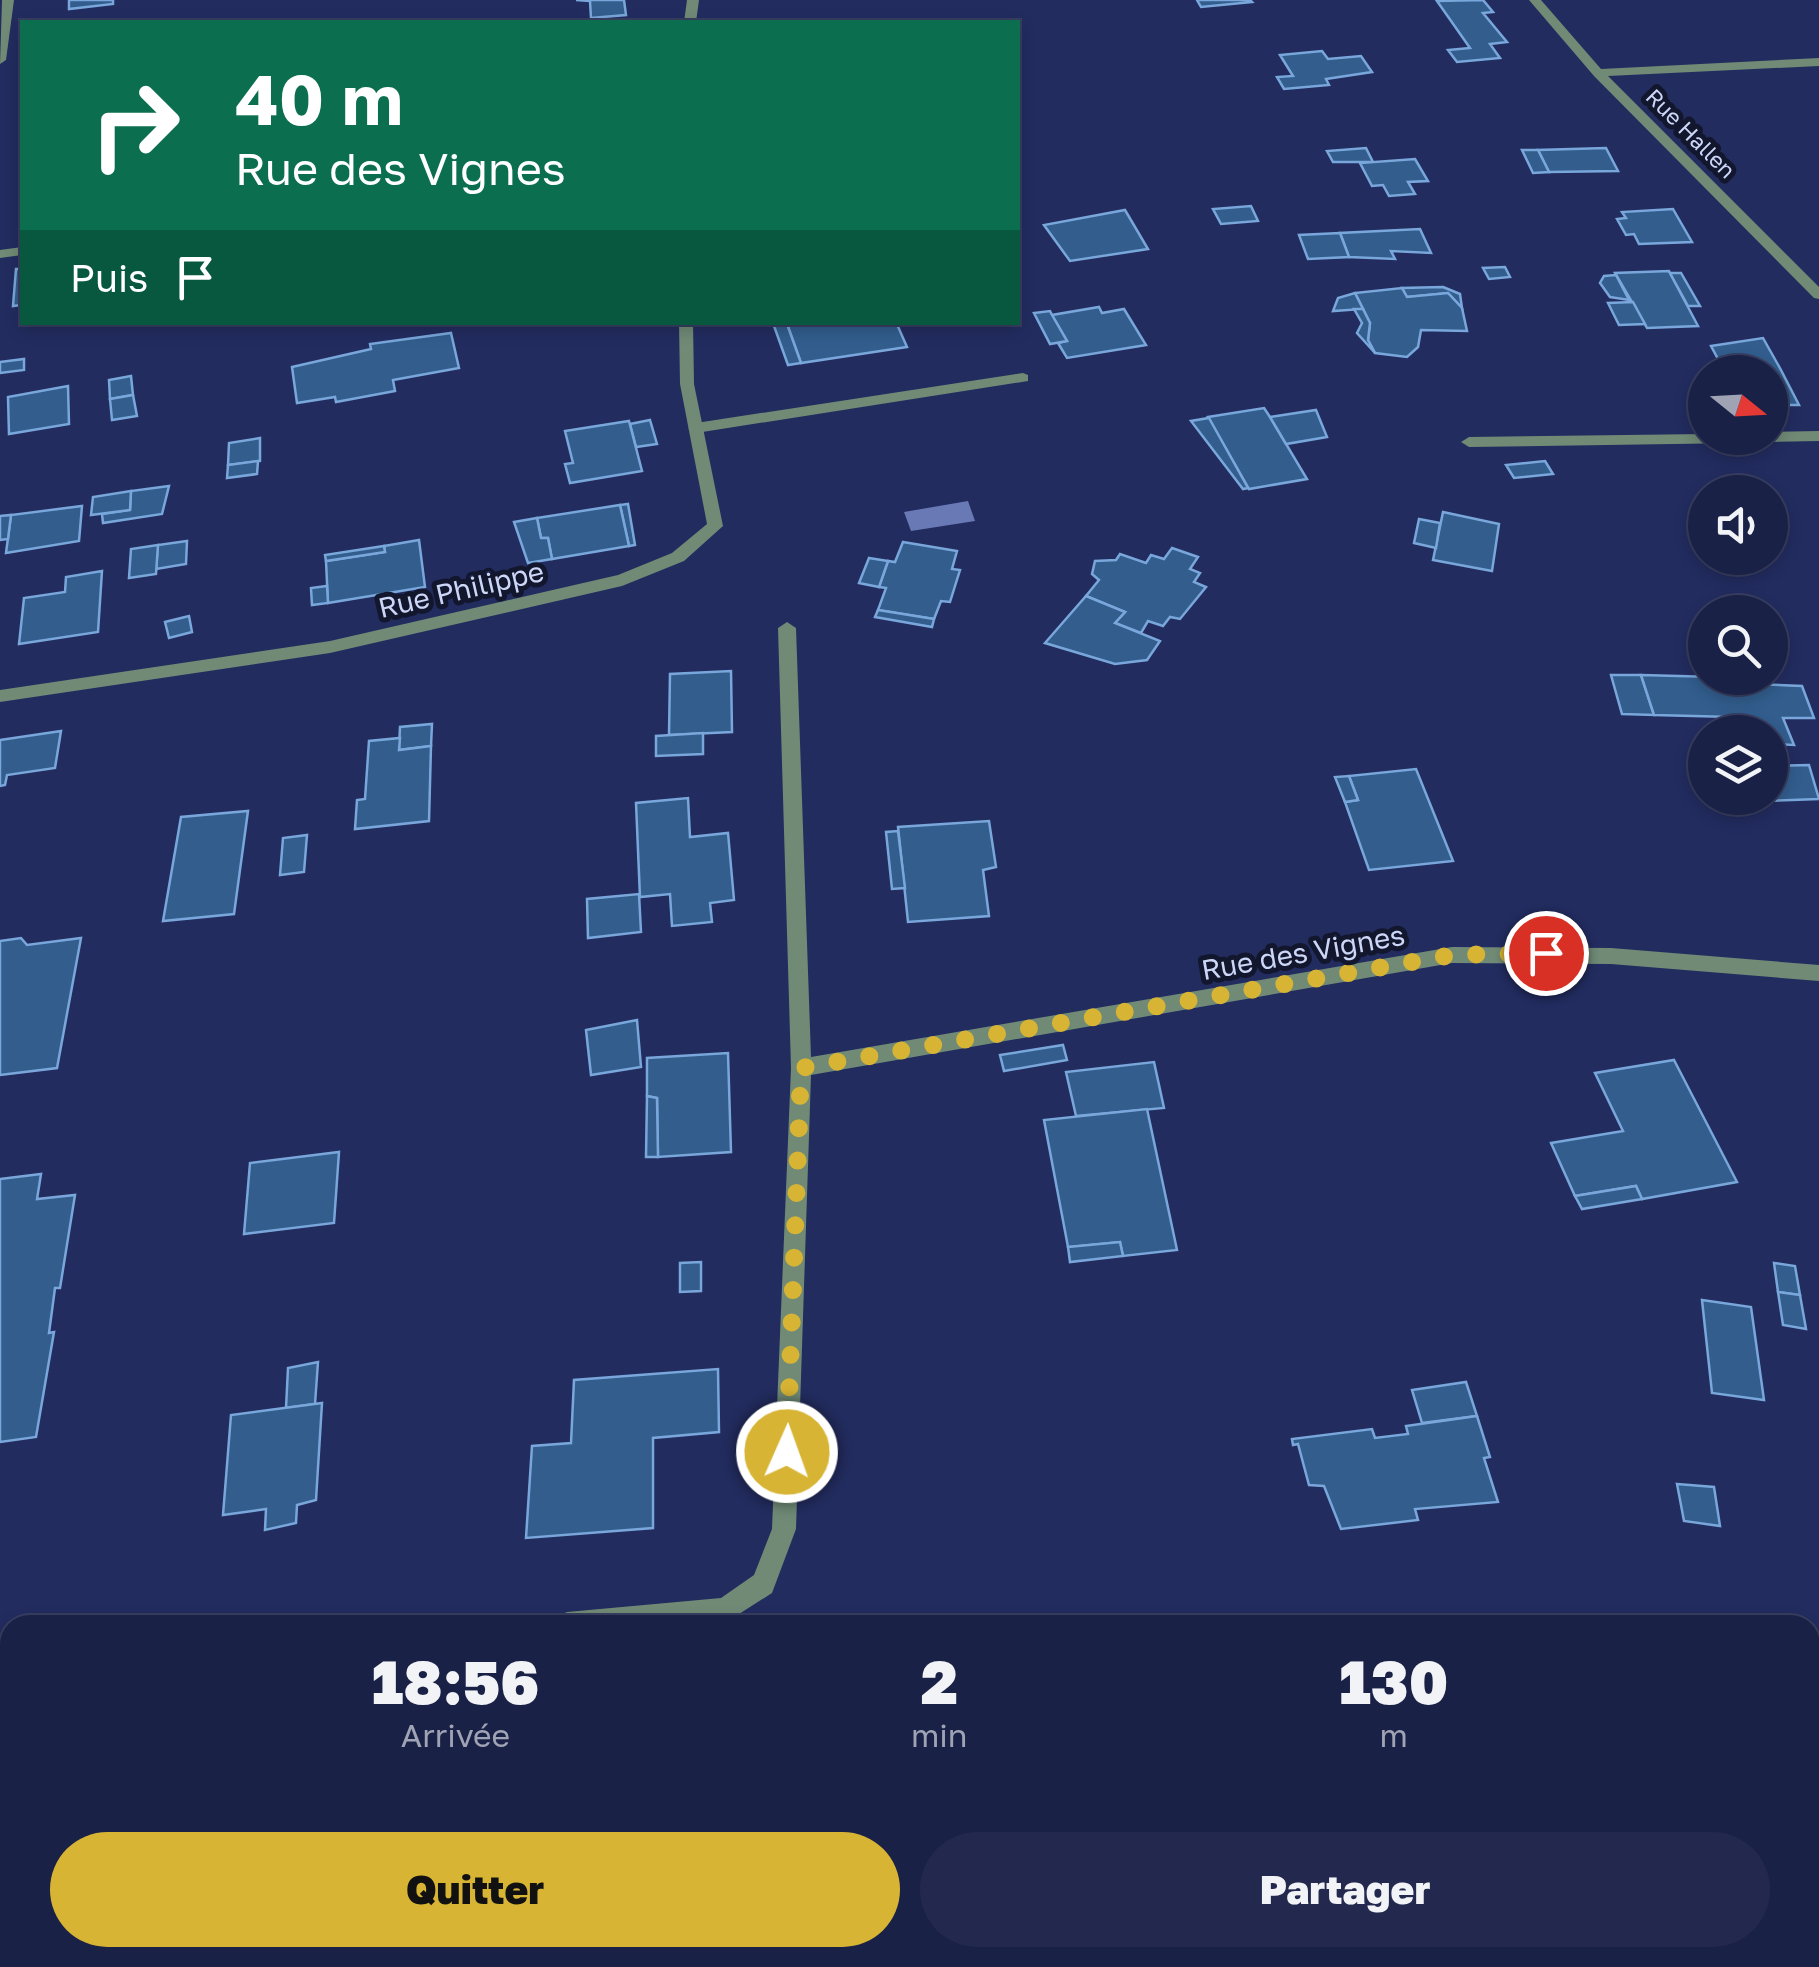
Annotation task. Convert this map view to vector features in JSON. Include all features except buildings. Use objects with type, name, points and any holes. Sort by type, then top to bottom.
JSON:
[{"type":"street","points":[[0,60],[8,0]]},
{"type":"street","name":"Rue Hallen","points":[[1535,0],[1598,73],[1819,295]]},
{"type":"street","points":[[1598,73],[1819,62]]},
{"type":"street","name":"Rue Philippe","points":[[0,696],[330,647],[622,580],[678,557],[715,526],[687,384],[686,325]]},
{"type":"street","points":[[696,428],[1024,378]]},
{"type":"street","points":[[1788,437],[1819,436]]},
{"type":"street","points":[[1469,442],[1688,439]]},
{"type":"street","points":[[672,1615],[725,1610],[763,1584],[784,1529],[801,1068],[787,628]]},
{"type":"street","name":"Rue des Vignes","points":[[801,1068],[1452,955],[1610,956],[1819,973]]},
{"type":"water","points":[[968,501],[975,521],[911,531],[904,512]]},
{"type":"route","points":[[787,1452],[801,1068],[1452,955],[1546,953]]}]
